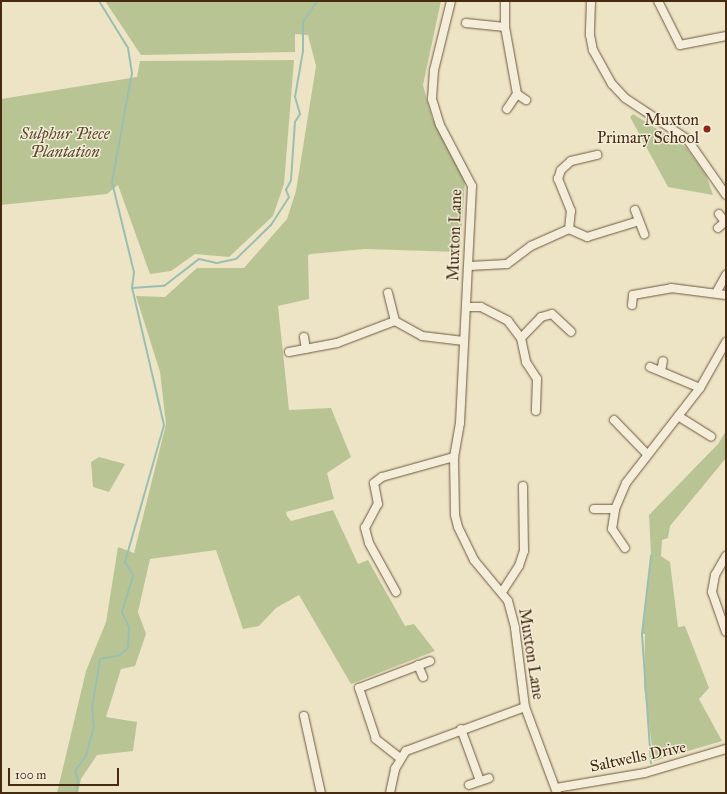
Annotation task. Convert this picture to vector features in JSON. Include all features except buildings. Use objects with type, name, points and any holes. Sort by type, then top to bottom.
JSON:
[{"type":"street","name":"Muxton Lane","points":[[451,1],[434,70],[432,99],[440,125],[472,186],[460,423],[454,458],[458,527],[474,560],[502,592],[515,628],[524,707],[556,791]]},
{"type":"street","points":[[505,1],[505,27],[517,94],[507,109]]},
{"type":"street","points":[[591,1],[590,35],[593,50],[612,84],[625,98],[688,139],[726,195]]},
{"type":"street","points":[[658,1],[680,45],[726,36]]},
{"type":"street","points":[[466,23],[505,27]]},
{"type":"street","points":[[517,94],[526,100]]},
{"type":"street","points":[[569,229],[571,211],[558,179],[561,170],[571,161],[597,155]]},
{"type":"street","points":[[635,210],[644,234]]},
{"type":"street","points":[[718,228],[726,222],[719,214]]},
{"type":"street","points":[[469,266],[506,264],[531,246],[569,229],[587,237],[639,221]]},
{"type":"street","points":[[716,293],[726,275]]},
{"type":"street","points":[[632,305],[631,293],[672,288],[726,295]]},
{"type":"street","points":[[388,293],[396,321],[422,336],[464,341]]},
{"type":"street","points":[[466,307],[481,307],[508,321],[521,338],[526,362],[537,379],[538,400],[536,411]]},
{"type":"street","points":[[521,338],[541,317],[552,314],[570,332]]},
{"type":"street","points":[[288,352],[337,343],[396,321]]},
{"type":"street","points":[[304,337],[306,349]]},
{"type":"street","points":[[624,548],[612,529],[615,509],[626,483],[647,454],[700,388],[726,342]]},
{"type":"street","points":[[661,371],[663,361]]},
{"type":"street","points":[[650,368],[661,371],[700,388]]},
{"type":"street","points":[[678,416],[711,437]]},
{"type":"street","points":[[614,420],[647,454]]},
{"type":"street","points":[[396,592],[369,543],[365,528],[378,504],[374,483],[382,477],[454,458]]},
{"type":"street","points":[[502,592],[519,566],[524,551],[523,486]]},
{"type":"street","points":[[594,509],[615,509]]},
{"type":"street","points":[[725,627],[712,592],[715,575],[726,556]]},
{"type":"street","points":[[400,758],[376,739],[359,688],[430,661]]},
{"type":"street","points":[[418,665],[423,676]]},
{"type":"street","points":[[390,793],[400,758],[414,745],[524,707]]},
{"type":"street","points":[[304,716],[301,727],[321,793]]},
{"type":"street","points":[[461,729],[480,781]]},
{"type":"street","name":"Saltwells Drive","points":[[556,791],[645,773],[726,749]]},
{"type":"street","points":[[469,785],[489,778]]},
{"type":"green space","points":[[105,1],[441,1],[423,85],[432,118],[465,180],[460,252],[365,249],[311,254],[308,255],[309,299],[278,306],[289,410],[331,408],[351,457],[327,473],[334,499],[286,512],[287,516],[291,521],[333,510],[358,564],[368,560],[405,626],[414,624],[435,651],[351,684],[299,595],[276,608],[259,626],[243,629],[216,550],[150,559],[138,612],[146,634],[135,666],[121,669],[106,717],[137,722],[133,751],[97,755],[81,779],[78,793],[57,793],[86,671],[106,622],[118,547],[134,553],[166,424],[160,372],[136,296],[165,297],[197,268],[244,268],[287,219],[296,191],[316,66],[308,35],[295,34],[295,52],[141,55]]},
{"type":"green space","name":"Sulphur Piece Plantation","points":[[294,60],[284,184],[273,216],[229,257],[195,254],[171,271],[150,274],[118,185],[107,194],[1,205],[1,99],[137,77],[140,61]]},
{"type":"green space","points":[[633,114],[686,147],[706,175],[713,195],[668,187],[630,117]]},
{"type":"green space","points":[[726,431],[726,458],[670,526],[668,538],[662,540],[661,556],[670,562],[678,627],[685,626],[709,688],[699,699],[722,741],[654,761],[644,687],[645,634],[642,634],[651,556],[649,515],[718,444]]},
{"type":"green space","points":[[99,457],[125,464],[109,492],[93,487],[91,462]]},
{"type":"waterway","points":[[99,1],[128,48],[132,73],[112,182],[134,272],[132,288]]},
{"type":"waterway","points":[[76,793],[78,780],[75,771],[86,756],[94,727],[92,708],[100,659],[120,655],[128,648],[129,627],[122,612],[133,575],[125,562],[164,425],[132,288],[164,286],[199,259],[217,263],[236,259],[271,225],[289,197],[286,190],[291,180],[295,122],[300,114],[295,97],[303,51],[303,22],[317,1]]},
{"type":"waterway","points":[[651,556],[642,634],[651,763]]},
{"type":"place","name":"Muxton Primary School","points":[[707,129]]}]
